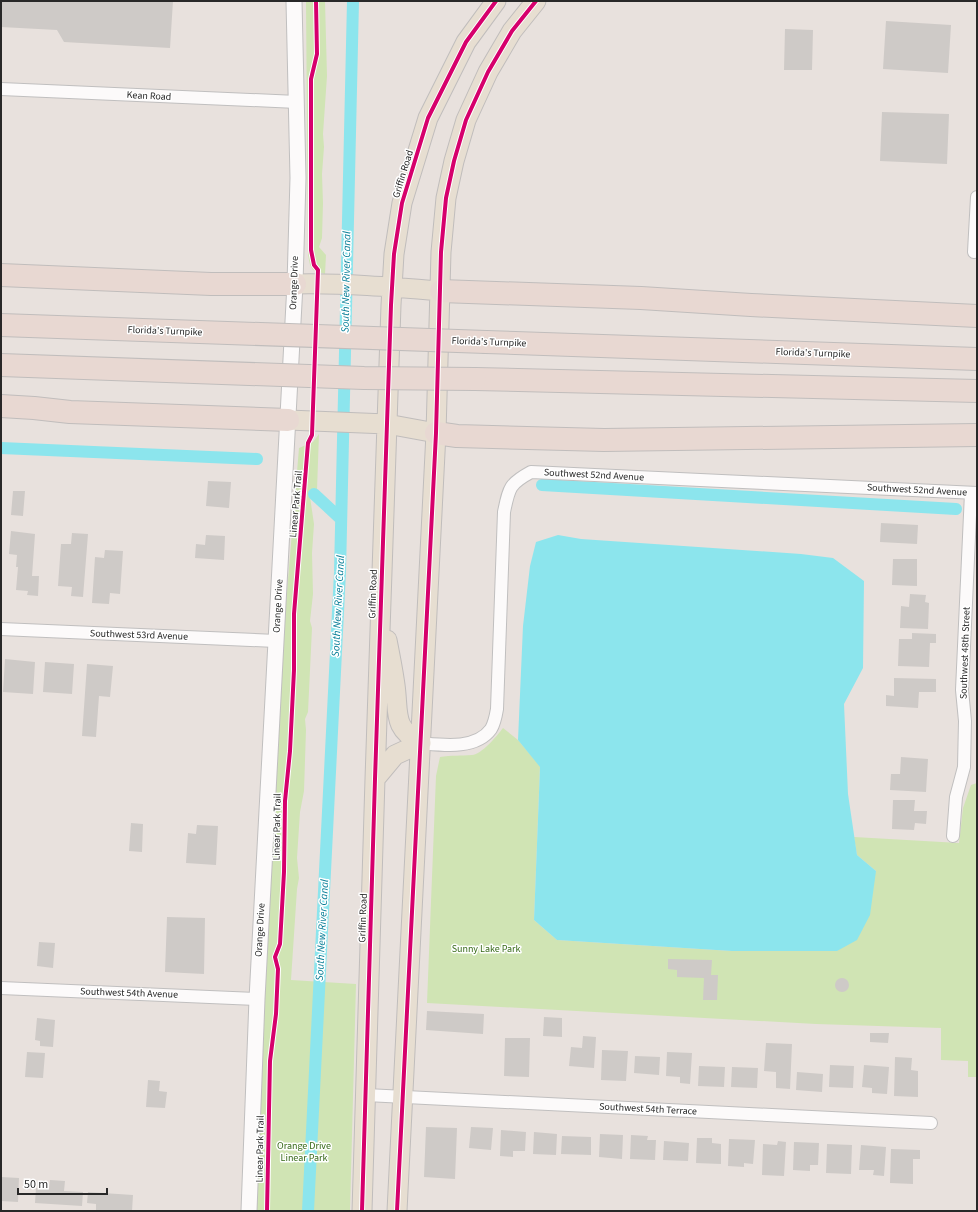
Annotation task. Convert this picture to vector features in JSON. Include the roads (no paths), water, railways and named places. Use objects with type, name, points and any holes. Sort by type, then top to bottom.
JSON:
[{"type":"highway","points":[[1,275],[211,284],[295,284]]},
{"type":"highway","points":[[441,291],[641,298],[977,316]]},
{"type":"highway","name":"Florida's Turnpike","points":[[1,325],[977,359]]},
{"type":"highway","points":[[1,366],[364,378],[977,391]]},
{"type":"highway","points":[[1,406],[70,412],[288,420]]},
{"type":"highway","points":[[436,433],[457,436],[604,440],[977,435]]},
{"type":"main road","name":"Griffin Road","points":[[362,1211],[374,779],[395,248],[402,203],[428,118],[466,42],[496,1]]},
{"type":"main road","points":[[397,1211],[436,433],[441,252],[446,198],[454,161],[466,120],[488,72],[512,31],[536,1]]},
{"type":"main road","points":[[295,284],[393,287],[441,291]]},
{"type":"main road","points":[[288,420],[366,422],[387,424],[436,433]]},
{"type":"main road","points":[[381,600],[396,686],[398,718],[401,726],[410,738],[421,743]]},
{"type":"main road","points":[[374,779],[395,755],[421,743]]},
{"type":"street","name":"Orange Drive","points":[[249,1211],[257,999],[295,284],[298,178],[294,1]]},
{"type":"street","name":"Kean Road","points":[[1,89],[297,102]]},
{"type":"street","points":[[974,252],[977,197]]},
{"type":"street","name":"Southwest 52nd Avenue","points":[[421,743],[454,746],[478,741],[491,729],[497,708],[504,512],[508,493],[516,480],[531,472],[974,493]]},
{"type":"street","name":"Southwest 48th Street","points":[[953,836],[956,797],[964,768],[965,721],[962,690],[974,493]]},
{"type":"street","name":"Southwest 53rd Avenue","points":[[1,630],[276,641]]},
{"type":"street","name":"Southwest 54th Avenue","points":[[1,988],[257,999]]},
{"type":"street","name":"Southwest 54th Terrace","points":[[366,1095],[931,1122]]},
{"type":"water","points":[[558,535],[581,539],[801,554],[833,558],[864,581],[863,668],[844,704],[848,794],[857,855],[876,871],[870,915],[857,940],[837,951],[732,951],[557,940],[534,920],[540,767],[518,740],[523,626],[530,566],[536,542]]},
{"type":"waterway","name":"South New River Canal","points":[[308,1211],[340,572],[353,1]]},
{"type":"waterway","points":[[1,448],[257,459]]},
{"type":"waterway","points":[[542,485],[956,509]]},
{"type":"waterway","points":[[314,494],[341,519]]},
{"type":"park label","name":"Sunny Lake Park","points":[[486,949]]},
{"type":"park label","name":"Orange Drive Linear Park","points":[[304,1152]]}]
